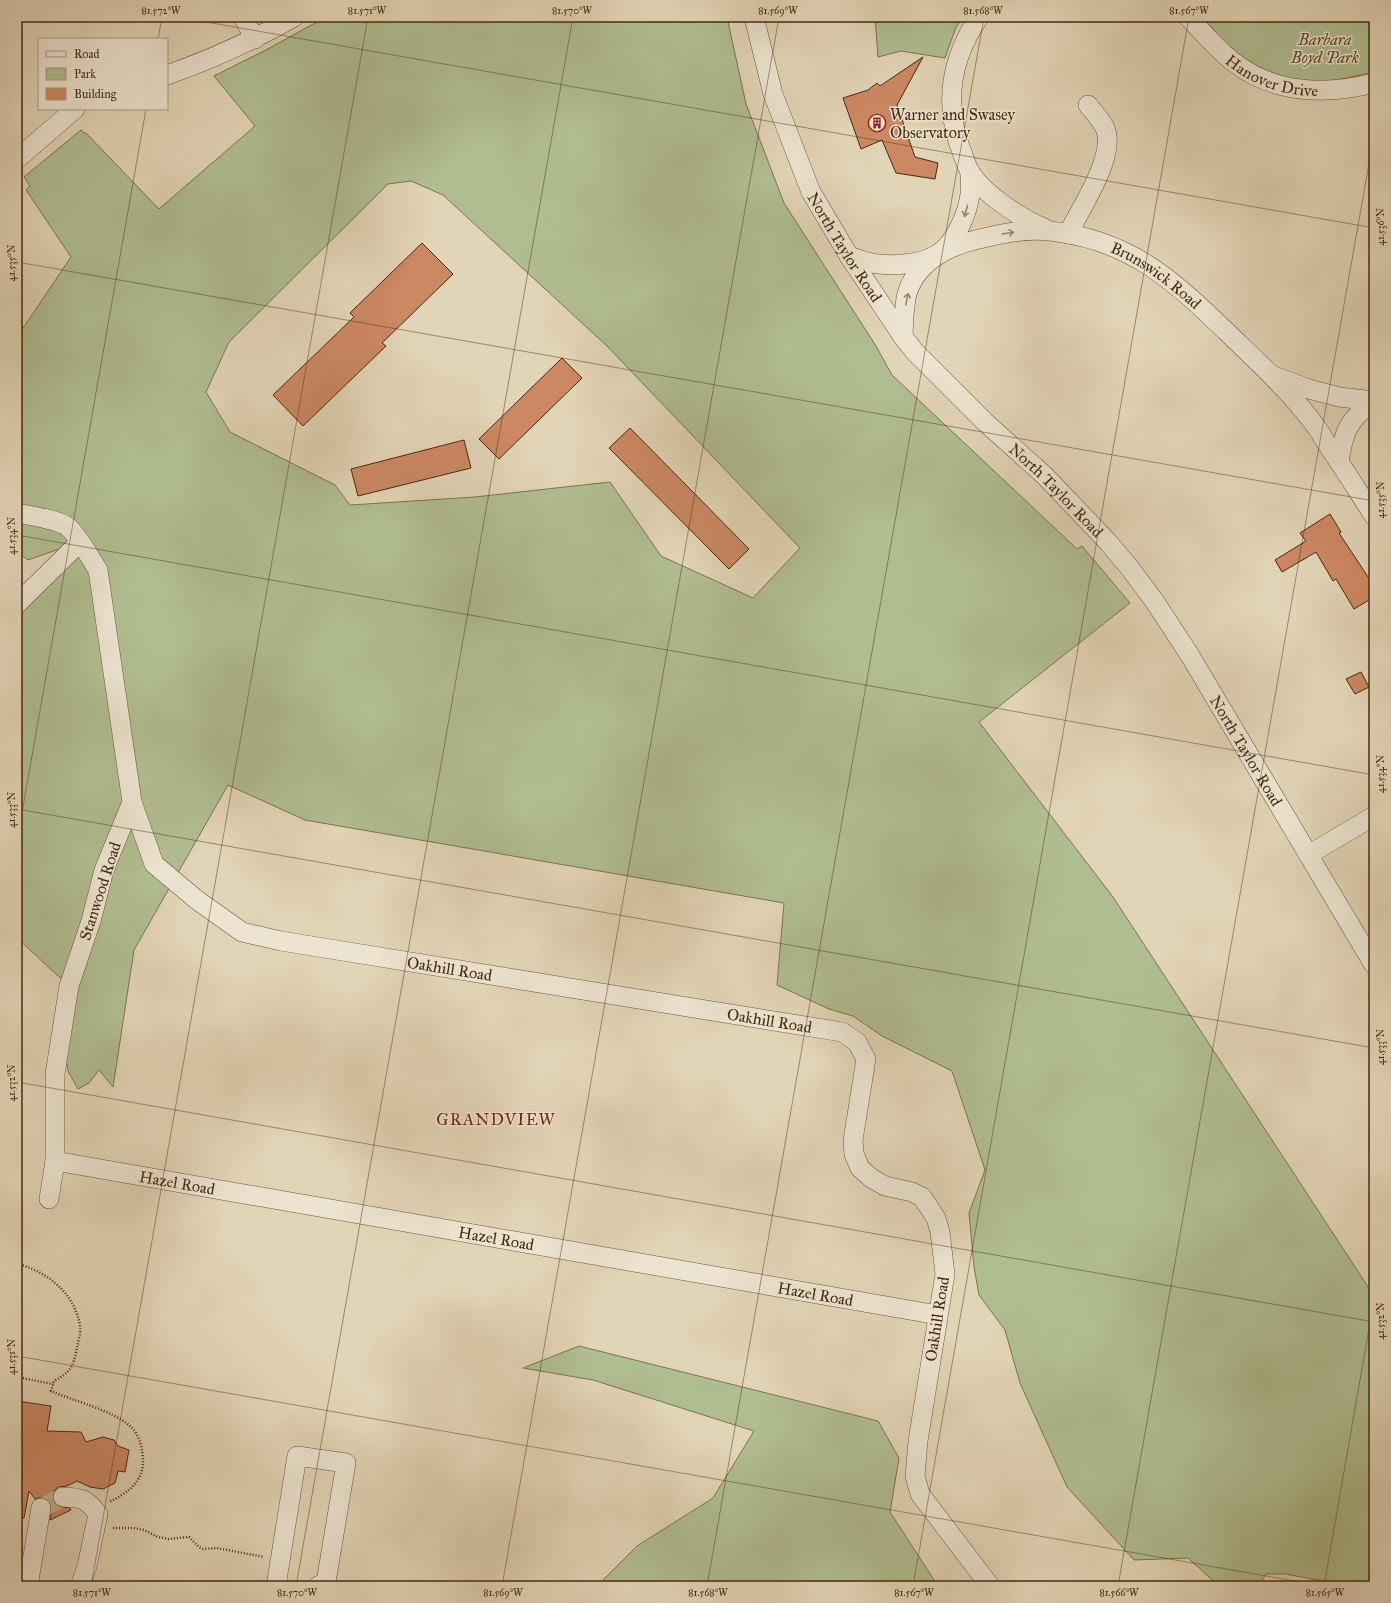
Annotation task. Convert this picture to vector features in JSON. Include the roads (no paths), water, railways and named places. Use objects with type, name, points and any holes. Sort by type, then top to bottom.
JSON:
[{"type":"street","points":[[243,17],[255,39]]},
{"type":"street","points":[[168,75],[255,39],[294,17]]},
{"type":"street","name":"North Taylor Road","points":[[754,17],[773,94],[811,192],[849,256],[903,337],[915,352],[985,422],[1045,476],[1107,541],[1129,567],[1155,602],[1189,654],[1374,965]]},
{"type":"street","points":[[979,17],[969,31],[956,61],[952,96],[952,118],[957,141],[970,172],[980,184],[1010,210],[1029,222],[1049,230]]},
{"type":"street","name":"Hanover Drive","points":[[1188,17],[1218,49],[1237,65],[1266,81],[1301,90],[1335,91],[1374,83]]},
{"type":"street","points":[[1068,234],[1100,172],[1108,139],[1105,127],[1088,105]]},
{"type":"street","points":[[17,159],[74,110]]},
{"type":"street","points":[[849,256],[877,264],[896,265],[914,263],[938,254],[956,235],[965,216],[970,193],[970,172]]},
{"type":"street","name":"Brunswick Road","points":[[903,337],[906,296],[912,280],[921,269],[938,254],[968,242],[1007,233],[1029,230],[1049,230],[1094,240],[1119,248],[1150,265],[1191,298],[1271,374],[1312,420],[1374,516]]},
{"type":"street","points":[[1271,374],[1309,389],[1339,397],[1374,402]]},
{"type":"street","points":[[1339,462],[1342,442],[1348,426],[1362,410],[1374,402]]},
{"type":"street","points":[[17,513],[45,518],[67,527],[80,542],[98,570],[132,802]]},
{"type":"street","points":[[17,604],[80,542]]},
{"type":"street","name":"Stanwood Road","points":[[50,1199],[55,1161],[55,1074],[69,986],[91,921],[104,870],[132,802]]},
{"type":"street","name":"Oakhill Road","points":[[132,802],[154,864],[197,900],[242,932],[281,941],[842,1032],[857,1042],[866,1059],[853,1140],[854,1154],[860,1168],[871,1178],[885,1186],[912,1192],[922,1197],[936,1218],[940,1232],[945,1274],[919,1434],[915,1476],[920,1494],[990,1586]]},
{"type":"street","points":[[1308,855],[1374,816]]},
{"type":"street","name":"Hazel Road","points":[[55,1161],[938,1315]]},
{"type":"street","points":[[276,1586],[296,1456],[346,1463],[326,1582],[318,1586]]},
{"type":"street","points":[[62,1497],[80,1498],[91,1506],[98,1514],[80,1586]]},
{"type":"street","points":[[24,1585],[41,1508]]},
{"type":"tunnel","points":[[41,1508],[63,1497]]},
{"type":"place","name":"Warner and Swasey Observatory","points":[[877,123]]},
{"type":"district","name":"GRANDVIEW","points":[[496,1119]]},
{"type":"park label","name":"Barbara Boyd Park","points":[[1325,48]]}]
